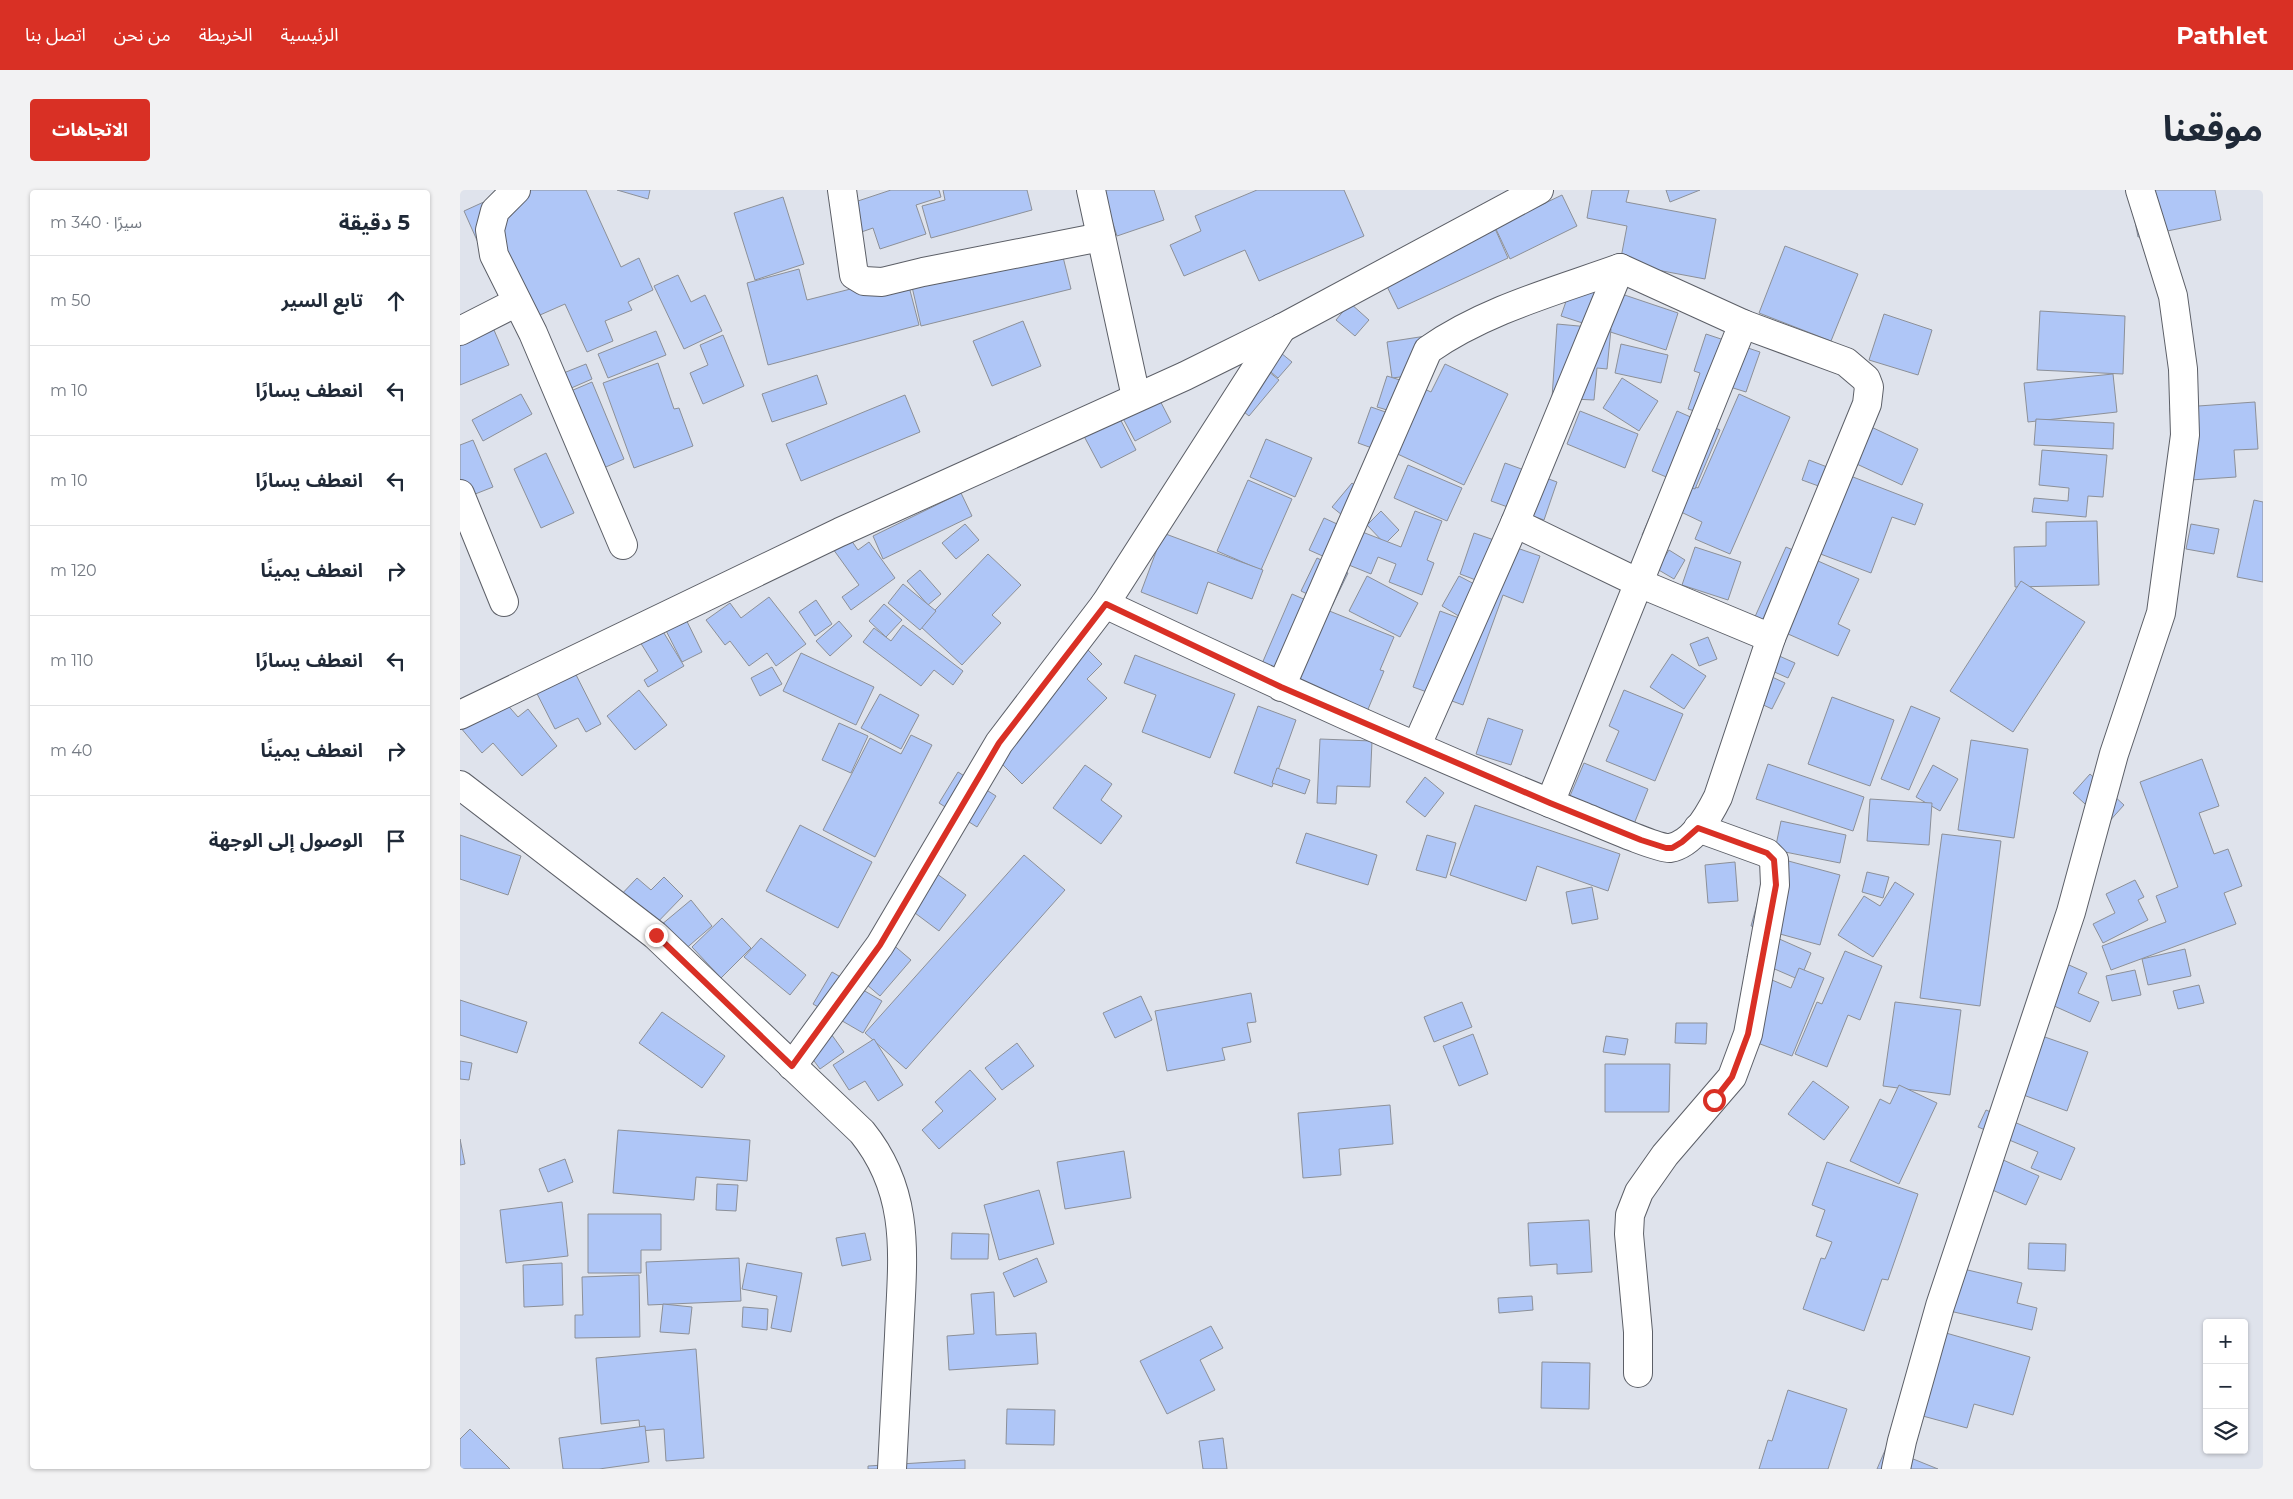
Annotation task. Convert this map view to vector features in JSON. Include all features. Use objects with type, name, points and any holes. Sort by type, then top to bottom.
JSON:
[{"type":"street","points":[[516,190],[495,211],[490,230],[494,254],[533,333],[623,545]]},
{"type":"street","points":[[842,190],[854,275],[864,281],[882,282],[923,272],[1101,237]]},
{"type":"street","points":[[1091,190],[1136,397]]},
{"type":"street","points":[[460,716],[840,532],[1185,376],[1282,328],[1539,190]]},
{"type":"street","points":[[1896,1469],[1902,1441],[1940,1306],[2071,912],[2114,754],[2161,613],[2185,435],[2183,369],[2173,296],[2140,190]]},
{"type":"street","points":[[1106,604],[1281,687],[1550,803],[1666,848],[1672,848],[1698,828],[1708,817],[1718,798],[1771,638],[1867,404],[1868,387],[1861,374],[1846,362],[1743,324],[1620,268],[1537,298],[1461,329],[1428,350],[1281,687]]},
{"type":"street","points":[[1417,745],[1514,523],[1620,268]]},
{"type":"street","points":[[460,331],[517,302]]},
{"type":"street","points":[[1550,803],[1743,324]]},
{"type":"street","points":[[792,1066],[880,945],[999,743],[1106,604],[1282,328]]},
{"type":"street","points":[[460,494],[504,602]]},
{"type":"street","points":[[1514,523],[1639,583],[1771,638]]},
{"type":"street","points":[[460,786],[656,935],[862,1132],[873,1146],[884,1167],[895,1196],[903,1239],[892,1469]]},
{"type":"street","points":[[1638,1373],[1638,1332],[1629,1234],[1630,1215],[1639,1192],[1665,1155],[1732,1077],[1748,1034],[1776,885],[1774,860],[1767,853],[1698,828]]},
{"type":"building","points":[[510,190],[586,190],[621,267],[639,258],[653,290],[628,302],[632,310],[605,321],[613,341],[587,352],[565,304],[515,326],[464,211]]},
{"type":"building","points":[[617,190],[650,190],[648,199]]},
{"type":"building","points":[[891,190],[939,190],[941,197],[916,205],[926,234],[880,249],[873,228],[844,238],[834,209]]},
{"type":"building","points":[[943,190],[1027,190],[1032,210],[931,238],[922,206],[945,200]]},
{"type":"building","points":[[1102,190],[1154,190],[1164,220],[1117,236]]},
{"type":"building","points":[[1257,190],[1344,190],[1364,236],[1259,281],[1245,250],[1184,276],[1170,245],[1201,231],[1195,216]]},
{"type":"building","points":[[1592,190],[1629,190],[1626,202],[1716,219],[1705,279],[1620,263],[1627,226],[1587,218]]},
{"type":"building","points":[[1666,190],[1700,190],[1670,202]]},
{"type":"building","points":[[2129,190],[2215,190],[2221,220],[2138,237]]},
{"type":"building","points":[[1562,195],[1577,226],[1510,259],[1495,227]]},
{"type":"building","points":[[783,197],[804,264],[755,280],[734,213]]},
{"type":"building","points":[[1493,224],[1508,258],[1398,309],[1375,262],[1420,240]]},
{"type":"building","points":[[1059,241],[1071,289],[921,326],[910,278]]},
{"type":"building","points":[[1785,246],[1858,274],[1831,341],[1759,313]]},
{"type":"building","points":[[799,269],[807,300],[906,275],[919,325],[768,365],[747,283]]},
{"type":"building","points":[[678,275],[691,302],[705,295],[722,331],[684,349],[654,286]]},
{"type":"building","points":[[1574,278],[1678,313],[1666,350],[1561,316]]},
{"type":"building","points":[[1350,303],[1369,320],[1355,336],[1336,320]]},
{"type":"building","points":[[2040,311],[2125,316],[2123,374],[2037,370]]},
{"type":"building","points":[[1884,314],[1932,330],[1918,375],[1869,360]]},
{"type":"building","points":[[1023,321],[1041,366],[992,386],[973,341]]},
{"type":"building","points":[[491,323],[509,365],[460,385],[460,336]]},
{"type":"building","points":[[1557,324],[1611,329],[1607,369],[1597,368],[1594,400],[1552,398]]},
{"type":"building","points":[[656,331],[666,355],[608,378],[598,354]]},
{"type":"building","points":[[1706,334],[1760,352],[1746,392],[1730,387],[1719,419],[1688,409],[1700,373],[1694,371]]},
{"type":"building","points":[[723,335],[744,386],[703,404],[690,373],[708,365],[700,345]]},
{"type":"building","points":[[1259,335],[1292,362],[1278,378],[1246,351]]},
{"type":"building","points":[[1426,336],[1432,373],[1392,378],[1387,342]]},
{"type":"building","points":[[1621,344],[1668,355],[1661,383],[1615,373]]},
{"type":"building","points":[[658,363],[674,409],[679,408],[693,446],[634,468],[603,383]]},
{"type":"building","points":[[1258,363],[1279,380],[1249,416],[1228,399]]},
{"type":"building","points":[[586,364],[592,379],[553,396],[546,380]]},
{"type":"building","points":[[1445,364],[1508,394],[1464,485],[1389,450],[1418,386],[1431,392]]},
{"type":"building","points":[[2113,374],[2117,412],[2028,422],[2024,383]]},
{"type":"building","points":[[817,375],[827,404],[772,422],[762,394]]},
{"type":"building","points":[[1387,376],[1413,384],[1404,415],[1377,407]]},
{"type":"building","points":[[1622,378],[1658,401],[1639,431],[1603,408]]},
{"type":"building","points":[[592,382],[624,459],[599,470],[552,399]]},
{"type":"building","points":[[1153,387],[1171,422],[1135,441],[1117,407]]},
{"type":"building","points":[[521,394],[532,414],[483,441],[472,420]]},
{"type":"building","points":[[1739,394],[1790,417],[1730,554],[1695,539],[1702,522],[1681,512],[1666,545],[1642,535],[1661,491],[1682,481],[1698,488]]},
{"type":"building","points":[[905,395],[920,432],[801,481],[786,444]]},
{"type":"building","points":[[2255,402],[2258,449],[2234,450],[2236,477],[2175,481],[2170,408]]},
{"type":"building","points":[[1114,407],[1136,450],[1101,468],[1078,425]]},
{"type":"building","points":[[1371,407],[1400,417],[1386,453],[1358,443]]},
{"type":"building","points":[[1580,411],[1638,434],[1625,468],[1567,444]]},
{"type":"building","points":[[1677,411],[1720,430],[1695,489],[1652,471]]},
{"type":"building","points":[[1850,417],[1918,449],[1902,485],[1833,453]]},
{"type":"building","points":[[2036,419],[2114,423],[2113,449],[2034,445]]},
{"type":"building","points":[[1266,439],[1312,458],[1295,497],[1250,477]]},
{"type":"building","points":[[473,440],[493,487],[460,500],[460,445]]},
{"type":"building","points":[[2042,450],[2107,455],[2103,497],[2088,496],[2086,517],[2032,512],[2034,498],[2068,501],[2069,488],[2039,485]]},
{"type":"building","points":[[546,453],[574,513],[541,528],[514,469]]},
{"type":"building","points":[[1809,460],[1923,504],[1915,525],[1892,517],[1871,573],[1802,547],[1824,488],[1802,480]]},
{"type":"building","points":[[1505,463],[1557,482],[1544,520],[1491,501]]},
{"type":"building","points":[[1408,465],[1462,488],[1447,521],[1394,498]]},
{"type":"building","points":[[1248,480],[1292,499],[1261,570],[1217,551]]},
{"type":"building","points":[[1352,483],[1376,503],[1357,527],[1332,507]]},
{"type":"building","points":[[961,493],[972,516],[883,559],[873,536]]},
{"type":"building","points":[[2254,500],[2263,502],[2263,582],[2237,577]]},
{"type":"building","points":[[1381,511],[1399,530],[1385,544],[1367,525]]},
{"type":"building","points":[[1415,511],[1442,521],[1427,560],[1434,563],[1422,595],[1389,582],[1396,564],[1378,557],[1371,574],[1339,561],[1352,528],[1401,547]]},
{"type":"building","points":[[1324,518],[1348,529],[1334,561],[1309,550]]},
{"type":"building","points":[[2097,521],[2099,585],[2015,587],[2014,547],[2046,546],[2046,522]]},
{"type":"building","points":[[965,524],[979,540],[956,559],[942,543]]},
{"type":"building","points":[[2191,524],[2219,529],[2214,554],[2186,549]]},
{"type":"building","points":[[844,530],[858,550],[869,542],[895,578],[851,610],[842,597],[859,585],[828,542]]},
{"type":"building","points":[[1163,533],[1263,570],[1252,599],[1208,582],[1197,614],[1141,592]]},
{"type":"building","points":[[1474,533],[1540,556],[1523,603],[1503,595],[1463,705],[1413,687],[1440,611],[1467,621],[1481,582],[1460,574]]},
{"type":"building","points":[[1695,547],[1741,562],[1728,600],[1682,585]]},
{"type":"building","points":[[1786,547],[1859,579],[1838,624],[1850,630],[1838,656],[1754,619]]},
{"type":"building","points":[[1669,550],[1685,560],[1674,579],[1657,569]]},
{"type":"building","points":[[988,554],[1021,585],[992,615],[1001,623],[962,665],[920,626]]},
{"type":"building","points":[[1317,558],[1348,573],[1332,606],[1301,591]]},
{"type":"building","points":[[920,570],[941,594],[928,605],[907,581]]},
{"type":"building","points":[[1367,576],[1418,603],[1400,637],[1349,611]]},
{"type":"building","points":[[1459,576],[1480,587],[1462,618],[1442,606]]},
{"type":"building","points":[[2021,581],[2085,622],[2013,732],[1950,691]]},
{"type":"building","points":[[903,584],[936,611],[920,630],[888,603]]},
{"type":"building","points":[[1292,594],[1315,604],[1284,676],[1261,666]]},
{"type":"building","points":[[769,597],[806,644],[776,666],[767,653],[749,666],[730,641],[725,645],[706,620],[730,603],[741,618]]},
{"type":"building","points":[[816,600],[832,624],[815,636],[799,612]]},
{"type":"building","points":[[677,601],[702,652],[682,662],[656,611]]},
{"type":"building","points":[[884,604],[902,620],[886,637],[869,621]]},
{"type":"building","points":[[1317,606],[1394,637],[1380,670],[1384,671],[1366,714],[1286,682]]},
{"type":"building","points":[[653,615],[684,666],[648,687],[644,680],[658,671],[632,629]]},
{"type":"building","points":[[839,621],[852,636],[830,656],[816,641]]},
{"type":"building","points":[[903,625],[963,671],[953,685],[934,670],[921,686],[863,642],[874,628],[891,641]]},
{"type":"building","points":[[1708,637],[1717,659],[1699,666],[1690,644]]},
{"type":"building","points":[[1084,646],[1102,664],[1087,679],[1107,698],[1022,784],[984,746]]},
{"type":"building","points":[[801,653],[874,687],[856,725],[783,691]]},
{"type":"building","points":[[1672,654],[1706,676],[1684,709],[1650,687]]},
{"type":"building","points":[[1135,655],[1235,694],[1210,758],[1142,732],[1156,695],[1124,683]]},
{"type":"building","points":[[1777,655],[1795,663],[1788,678],[1770,670]]},
{"type":"building","points":[[567,657],[601,724],[586,732],[578,718],[555,729],[528,676]]},
{"type":"building","points":[[772,667],[782,684],[760,696],[751,678]]},
{"type":"building","points":[[1759,671],[1785,683],[1772,709],[1746,697]]},
{"type":"building","points":[[639,690],[667,725],[635,750],[607,716]]},
{"type":"building","points":[[1624,690],[1683,714],[1655,781],[1606,761],[1619,731],[1609,726]]},
{"type":"building","points":[[498,694],[518,717],[528,709],[557,746],[522,776],[493,743],[482,753],[460,727]]},
{"type":"building","points":[[880,694],[919,715],[901,749],[861,728]]},
{"type":"building","points":[[1832,697],[1894,720],[1870,786],[1808,764]]},
{"type":"building","points":[[1258,706],[1296,720],[1272,787],[1234,773]]},
{"type":"building","points":[[1911,706],[1940,718],[1909,790],[1881,779]]},
{"type":"building","points":[[1488,718],[1523,730],[1511,765],[1476,754]]},
{"type":"building","points":[[839,723],[868,736],[851,773],[822,760]]},
{"type":"building","points":[[911,735],[932,745],[875,857],[823,830],[870,738],[901,754]]},
{"type":"building","points":[[1320,739],[1372,741],[1370,787],[1337,786],[1336,804],[1317,803]]},
{"type":"building","points":[[1971,740],[2028,749],[2014,838],[1958,830]]},
{"type":"building","points":[[2202,759],[2219,806],[2199,813],[2214,854],[2228,849],[2242,886],[2224,893],[2236,924],[2111,970],[2102,946],[2166,922],[2156,896],[2178,887],[2140,782]]},
{"type":"building","points":[[1584,763],[1648,789],[1632,829],[1567,803]]},
{"type":"building","points":[[1768,764],[1864,797],[1853,831],[1756,799]]},
{"type":"building","points":[[1085,765],[1112,784],[1101,800],[1122,816],[1101,844],[1053,808]]},
{"type":"building","points":[[1933,765],[1958,779],[1940,811],[1916,797]]},
{"type":"building","points":[[1277,768],[1310,780],[1305,794],[1272,783]]},
{"type":"building","points":[[958,772],[996,796],[977,827],[939,803]]},
{"type":"building","points":[[2090,774],[2124,805],[2107,824],[2073,793]]},
{"type":"building","points":[[1425,777],[1444,793],[1425,817],[1406,802]]},
{"type":"building","points":[[1870,799],[1932,803],[1929,845],[1867,841]]},
{"type":"building","points":[[1475,805],[1620,854],[1608,891],[1537,866],[1526,901],[1450,875]]},
{"type":"building","points":[[1781,821],[1846,835],[1840,863],[1775,850]]},
{"type":"building","points":[[800,825],[872,862],[838,928],[766,891]]},
{"type":"building","points":[[1306,833],[1377,855],[1368,885],[1296,863]]},
{"type":"building","points":[[1942,834],[2001,841],[1980,1006],[1920,998]]},
{"type":"building","points":[[460,835],[521,856],[508,895],[460,879]]},
{"type":"building","points":[[1427,835],[1456,843],[1446,878],[1416,870]]},
{"type":"building","points":[[1024,855],[1065,890],[906,1069],[865,1033]]},
{"type":"building","points":[[1770,856],[1840,875],[1820,945],[1751,926]]},
{"type":"building","points":[[1735,862],[1738,901],[1708,903],[1705,865]]},
{"type":"building","points":[[922,863],[966,895],[939,931],[895,898]]},
{"type":"building","points":[[1867,872],[1889,877],[1883,898],[1862,892]]},
{"type":"building","points":[[664,877],[683,896],[650,930],[617,899],[637,878],[651,890]]},
{"type":"building","points":[[2135,880],[2144,897],[2138,900],[2148,920],[2103,943],[2093,924],[2115,913],[2106,894]]},
{"type":"building","points":[[1895,882],[1914,894],[1873,957],[1838,935],[1864,896],[1880,906]]},
{"type":"building","points":[[1592,887],[1598,919],[1572,924],[1566,892]]},
{"type":"building","points":[[691,900],[712,926],[683,951],[661,925]]},
{"type":"building","points":[[722,918],[751,948],[721,978],[692,947]]},
{"type":"building","points":[[1759,930],[1811,953],[1800,980],[1747,957]]},
{"type":"building","points":[[877,931],[911,960],[880,996],[846,967]]},
{"type":"building","points":[[761,938],[806,975],[790,995],[744,957]]},
{"type":"building","points":[[2185,949],[2191,976],[2148,985],[2142,959]]},
{"type":"building","points":[[1845,951],[1882,966],[1860,1020],[1848,1015],[1827,1067],[1795,1054],[1817,1002],[1822,1004]]},
{"type":"building","points":[[2051,957],[2087,973],[2078,993],[2099,1002],[2090,1022],[2034,997]]},
{"type":"building","points":[[1799,968],[1824,978],[1792,1056],[1747,1039],[1772,980],[1791,988]]},
{"type":"building","points":[[2135,970],[2141,995],[2112,1001],[2106,976]]},
{"type":"building","points":[[832,972],[882,1001],[863,1033],[813,1004]]},
{"type":"building","points":[[2199,985],[2204,1003],[2178,1009],[2173,991]]},
{"type":"building","points":[[1251,993],[1256,1022],[1247,1023],[1251,1042],[1222,1048],[1225,1060],[1167,1071],[1155,1011]]},
{"type":"building","points":[[1141,996],[1152,1020],[1115,1038],[1103,1013]]},
{"type":"building","points":[[460,1000],[527,1022],[517,1053],[460,1035]]},
{"type":"building","points":[[1462,1002],[1472,1027],[1434,1042],[1424,1017]]},
{"type":"building","points":[[1895,1002],[1961,1010],[1950,1095],[1883,1086]]},
{"type":"building","points":[[662,1012],[725,1056],[702,1088],[639,1043]]},
{"type":"building","points":[[1676,1023],[1707,1023],[1706,1044],[1675,1043]]},
{"type":"building","points":[[824,1024],[844,1052],[820,1069],[800,1042]]},
{"type":"building","points":[[1473,1034],[1488,1074],[1459,1086],[1443,1046]]},
{"type":"building","points":[[2039,1035],[2088,1052],[2067,1111],[2018,1093]]},
{"type":"building","points":[[1606,1036],[1628,1039],[1625,1055],[1603,1052]]},
{"type":"building","points":[[874,1039],[903,1085],[878,1101],[865,1081],[849,1090],[833,1065]]},
{"type":"building","points":[[1017,1043],[1034,1066],[1002,1090],[985,1068]]},
{"type":"building","points":[[460,1061],[472,1063],[469,1080],[460,1079]]},
{"type":"building","points":[[1605,1064],[1670,1064],[1669,1112],[1605,1112]]},
{"type":"building","points":[[970,1070],[996,1099],[939,1149],[922,1130],[943,1111],[935,1102]]},
{"type":"building","points":[[1813,1081],[1849,1107],[1824,1140],[1788,1114]]},
{"type":"building","points":[[1899,1085],[1937,1103],[1899,1184],[1850,1161],[1880,1099],[1890,1104]]},
{"type":"building","points":[[1390,1105],[1393,1144],[1339,1149],[1341,1175],[1303,1178],[1298,1113]]},
{"type":"building","points":[[1986,1110],[2075,1148],[2061,1180],[2031,1168],[2038,1152],[1978,1127]]},
{"type":"building","points":[[618,1130],[750,1140],[747,1181],[696,1177],[694,1200],[613,1193]]},
{"type":"building","points":[[460,1139],[465,1164],[460,1165]]},
{"type":"building","points":[[1124,1151],[1131,1198],[1065,1209],[1057,1162]]},
{"type":"building","points":[[565,1159],[573,1182],[548,1192],[539,1169]]},
{"type":"building","points":[[2001,1159],[2039,1176],[2026,1205],[1988,1188]]},
{"type":"building","points":[[1827,1162],[1918,1194],[1888,1280],[1882,1279],[1864,1331],[1803,1309],[1821,1258],[1825,1259],[1832,1242],[1816,1236],[1825,1210],[1812,1205]]},
{"type":"building","points":[[717,1184],[738,1185],[736,1211],[716,1210]]},
{"type":"building","points":[[1039,1190],[1054,1244],[999,1260],[984,1205]]},
{"type":"building","points":[[562,1202],[568,1256],[506,1263],[500,1210]]},
{"type":"building","points":[[588,1214],[661,1214],[661,1250],[641,1250],[641,1273],[588,1273]]},
{"type":"building","points":[[1589,1220],[1592,1272],[1557,1274],[1557,1264],[1530,1266],[1528,1223]]},
{"type":"building","points":[[865,1233],[871,1260],[842,1266],[836,1238]]},
{"type":"building","points":[[952,1233],[989,1234],[988,1259],[951,1259]]},
{"type":"building","points":[[2029,1243],[2066,1244],[2065,1271],[2028,1269]]},
{"type":"building","points":[[739,1258],[741,1301],[648,1305],[646,1262]]},
{"type":"building","points":[[1037,1258],[1047,1282],[1014,1297],[1003,1273]]},
{"type":"building","points":[[562,1263],[563,1305],[524,1307],[523,1265]]},
{"type":"building","points":[[747,1263],[802,1273],[791,1332],[771,1328],[777,1296],[742,1289]]},
{"type":"building","points":[[1951,1266],[2022,1283],[2017,1303],[2037,1308],[2032,1330],[1941,1309]]},
{"type":"building","points":[[639,1275],[640,1337],[575,1338],[575,1315],[583,1315],[582,1277]]},
{"type":"building","points":[[994,1292],[996,1335],[1036,1333],[1038,1364],[949,1370],[947,1336],[974,1334],[971,1294]]},
{"type":"building","points":[[1532,1296],[1533,1310],[1499,1313],[1498,1298]]},
{"type":"building","points":[[663,1304],[692,1307],[689,1334],[660,1332]]},
{"type":"building","points":[[743,1307],[768,1309],[767,1330],[742,1327]]},
{"type":"building","points":[[1211,1326],[1223,1348],[1200,1360],[1215,1390],[1167,1414],[1140,1361]]},
{"type":"building","points":[[1932,1329],[2030,1357],[2013,1415],[1974,1404],[1967,1428],[1908,1412]]},
{"type":"building","points":[[696,1349],[704,1458],[666,1461],[664,1429],[640,1431],[639,1420],[601,1424],[596,1358]]},
{"type":"building","points":[[1542,1362],[1590,1363],[1589,1409],[1541,1408]]},
{"type":"building","points":[[1788,1390],[1847,1409],[1828,1469],[1759,1469],[1768,1440],[1772,1441]]},
{"type":"building","points":[[1007,1409],[1055,1410],[1054,1445],[1006,1444]]},
{"type":"building","points":[[645,1426],[649,1462],[599,1469],[563,1469],[559,1438]]},
{"type":"building","points":[[470,1429],[510,1469],[460,1469],[460,1439]]},
{"type":"building","points":[[1223,1438],[1227,1469],[1203,1469],[1199,1441]]},
{"type":"building","points":[[1886,1448],[1938,1469],[1877,1469]]},
{"type":"building","points":[[965,1460],[965,1469],[868,1469],[868,1466]]},
{"type":"route","points":[[656,935],[792,1066],[880,945],[999,743],[1106,604],[1281,687],[1550,803],[1641,840],[1672,848],[1698,828],[1767,853],[1774,860],[1776,867],[1776,885],[1748,1034],[1732,1077],[1714,1100]]}]
